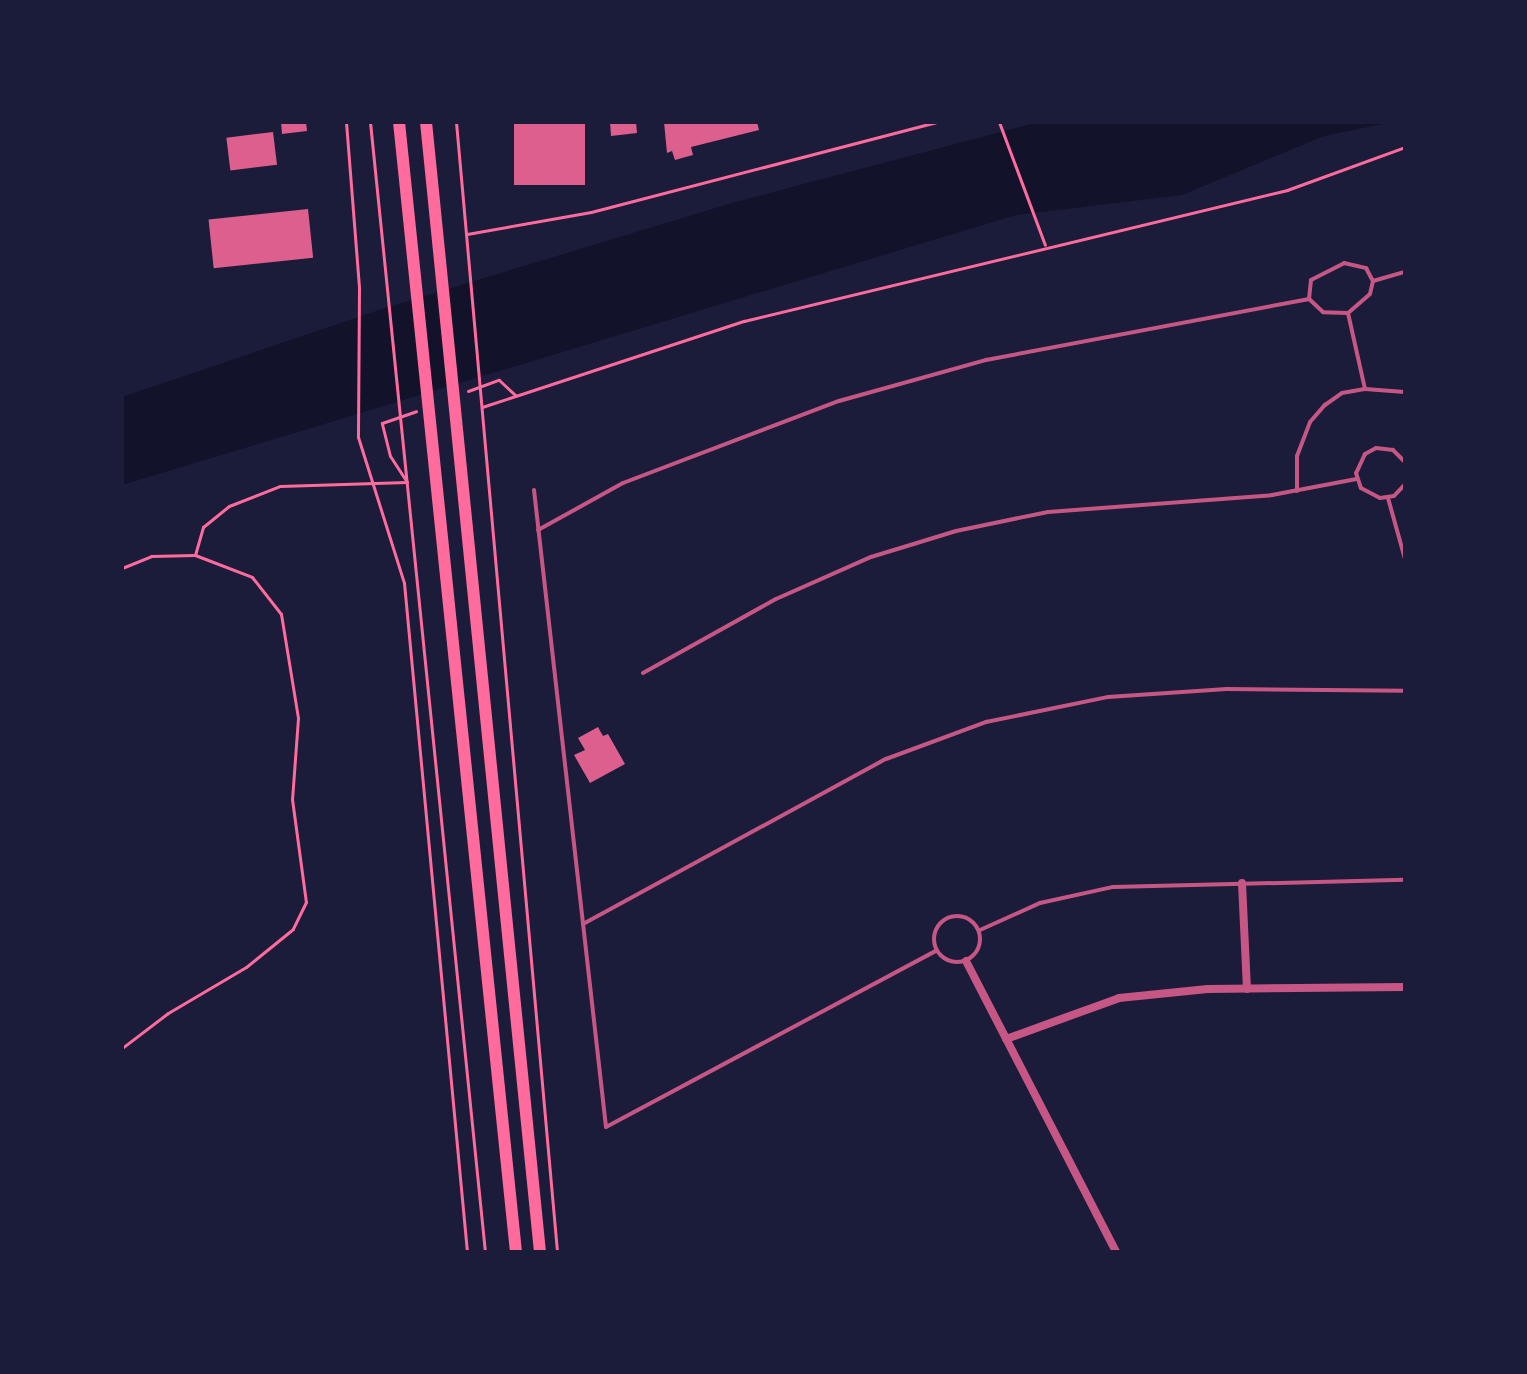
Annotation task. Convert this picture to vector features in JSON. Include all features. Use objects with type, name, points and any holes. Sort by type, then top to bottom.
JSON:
[{"type":"main road","points":[[399,122],[516,1252]]},
{"type":"main road","points":[[426,122],[540,1252]]},
{"type":"street","points":[[1242,883],[1247,989]]},
{"type":"street","points":[[966,961],[1116,1252]]},
{"type":"street","points":[[1006,1039],[1119,998],[1247,989],[1405,987]]},
{"type":"lane","points":[[1332,266],[1366,268],[1373,281],[1370,294],[1348,313],[1323,312],[1309,299],[1311,280],[1332,266]]},
{"type":"lane","points":[[1373,281],[1405,272]]},
{"type":"lane","points":[[538,530],[623,483],[839,401],[986,360],[1309,299]]},
{"type":"lane","points":[[1348,313],[1365,389]]},
{"type":"lane","points":[[1297,491],[1297,456],[1310,422],[1342,393],[1365,389],[1405,392]]},
{"type":"lane","points":[[1405,462],[1393,450],[1376,448],[1357,465],[1357,479],[1371,496],[1388,498],[1405,484]]},
{"type":"lane","points":[[643,673],[776,599],[871,557],[956,531],[1048,512],[1297,491],[1357,479]]},
{"type":"lane","points":[[534,490],[606,1127],[937,950]]},
{"type":"lane","points":[[1388,498],[1405,559]]},
{"type":"lane","points":[[583,924],[886,759],[986,722],[1108,697],[1227,689],[1405,691]]},
{"type":"lane","points":[[980,930],[1040,903],[1113,887],[1405,880]]},
{"type":"lane","points":[[949,917],[967,917],[980,930],[979,948],[966,961],[948,960],[937,950],[936,929],[949,917]]},
{"type":"path","points":[[346,122],[359,289],[358,437],[404,583],[467,1252]]},
{"type":"path","points":[[370,122],[485,1252]]},
{"type":"path","points":[[456,122],[557,1252]]},
{"type":"path","points":[[467,234],[591,212],[936,122]]},
{"type":"path","points":[[1000,124],[1045,245]]},
{"type":"path","points":[[482,407],[744,321],[1045,245],[1287,190],[1405,147]]},
{"type":"path","points":[[195,555],[203,527],[229,506],[280,486],[407,482]]},
{"type":"path","points":[[122,568],[151,556],[195,555],[252,577],[281,614],[298,718],[292,799],[306,902],[293,929],[246,967],[168,1013],[122,1048]]},
{"type":"shaded area","points":[[1039,122],[1392,122],[1324,136],[1182,195],[1016,215],[122,485],[122,397],[382,309],[732,203]]},
{"type":"building","points":[[281,122],[306,122],[307,131],[282,134]]},
{"type":"building","points":[[514,122],[585,122],[585,185],[514,185]]},
{"type":"building","points":[[610,122],[636,122],[637,133],[611,136]]},
{"type":"building","points":[[664,122],[757,122],[759,130],[691,147],[693,155],[675,160],[672,151],[667,153]]},
{"type":"building","points":[[273,132],[277,165],[230,170],[226,138]]},
{"type":"building","points":[[308,209],[313,258],[214,268],[209,219]]},
{"type":"building","points":[[598,727],[603,736],[608,734],[625,764],[590,783],[574,755],[585,750],[578,738]]}]
